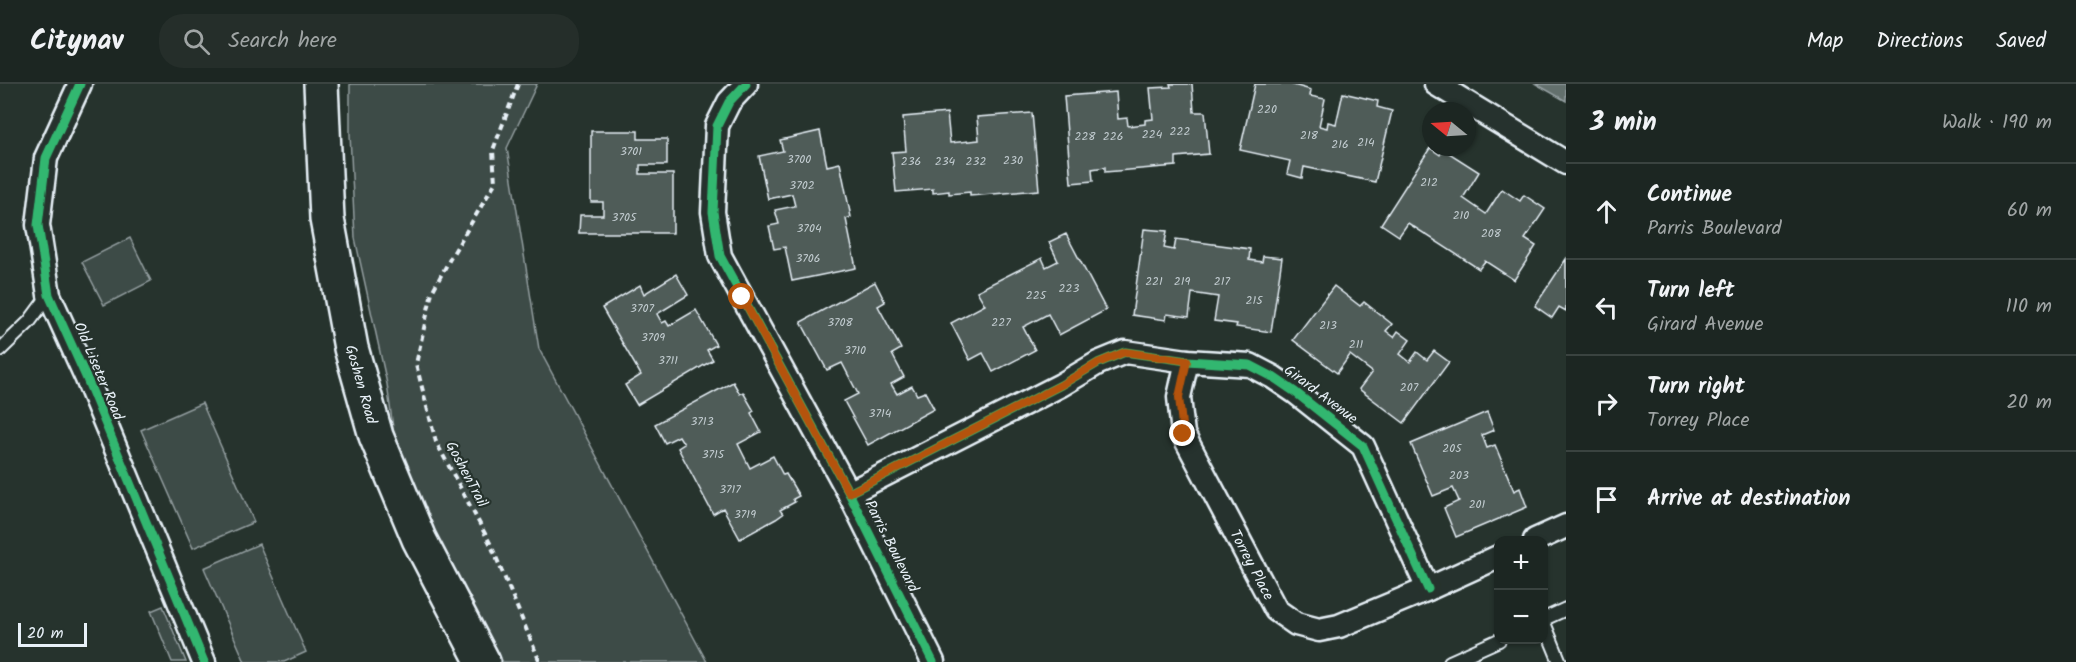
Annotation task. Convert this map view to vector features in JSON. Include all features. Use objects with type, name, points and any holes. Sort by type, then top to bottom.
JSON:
[{"type":"main road","name":"Goshen Road","points":[[321,84],[327,219],[354,359],[376,436],[419,539],[483,662]]},
{"type":"street","name":"Old Liseter Road","points":[[80,84],[45,158],[38,225],[49,295],[91,389],[204,662]]},
{"type":"street","name":"Parris Boulevard","points":[[746,84],[729,102],[717,126],[713,212],[720,256],[849,493],[933,662]]},
{"type":"street","points":[[1436,84],[1566,163]]},
{"type":"street","name":"Girard Avenue","points":[[849,493],[1061,385],[1098,363],[1125,352],[1187,361],[1250,365],[1295,392],[1363,446],[1428,589]]},
{"type":"street","name":"Torrey Place","points":[[1187,361],[1179,397],[1183,434],[1276,610],[1296,624],[1319,630],[1339,626],[1494,559]]},
{"type":"street","points":[[1543,536],[1566,526]]},
{"type":"lane","points":[[0,350],[29,322],[49,295]]},
{"type":"lane","points":[[1548,619],[1566,609]]},
{"type":"lane","points":[[1548,631],[1560,662]]},
{"type":"lane","points":[[1450,662],[1494,641]]},
{"type":"shaded area","points":[[350,84],[537,84],[507,148],[539,349],[707,662],[503,662],[399,472],[387,384],[355,238]]},
{"type":"shaded area","points":[[1536,84],[1566,84],[1566,101]]},
{"type":"shaded area","points":[[130,238],[151,281],[104,305],[82,262]]},
{"type":"shaded area","points":[[202,403],[254,522],[193,548],[141,430]]},
{"type":"shaded area","points":[[259,544],[306,652],[284,662],[245,662],[204,568]]},
{"type":"shaded area","points":[[163,606],[186,662],[172,662],[151,611]]},
{"type":"building","points":[[1170,84],[1192,84],[1194,112],[1205,112],[1209,154],[1176,157],[1176,166],[1105,172],[1105,167],[1092,169],[1093,181],[1071,183],[1064,96],[1116,92],[1118,119],[1127,118],[1128,126],[1145,124],[1145,120],[1153,119],[1150,88],[1171,87]]},
{"type":"building","points":[[1255,84],[1290,84],[1311,90],[1310,96],[1325,99],[1319,126],[1327,128],[1328,122],[1336,124],[1343,93],[1378,101],[1377,107],[1392,111],[1375,182],[1304,167],[1302,178],[1287,174],[1290,161],[1240,150]]},
{"type":"building","points":[[947,113],[950,143],[979,140],[977,117],[1032,113],[1039,190],[970,196],[970,192],[933,193],[933,189],[896,192],[892,152],[906,151],[903,117]]},
{"type":"building","points":[[591,131],[638,131],[638,139],[667,139],[667,165],[640,165],[640,174],[673,174],[673,233],[579,233],[580,215],[603,215],[603,202],[591,202]]},
{"type":"building","points":[[820,131],[827,166],[840,163],[851,217],[846,219],[856,268],[792,281],[785,247],[774,249],[769,226],[779,224],[775,210],[795,206],[792,194],[768,199],[759,156],[783,151],[780,140]]},
{"type":"building","points":[[1425,156],[1454,156],[1479,172],[1463,198],[1486,214],[1502,189],[1520,201],[1524,195],[1545,209],[1525,239],[1536,246],[1514,280],[1485,261],[1479,269],[1408,223],[1399,236],[1381,224]]},
{"type":"building","points":[[1144,229],[1167,231],[1164,248],[1174,250],[1176,239],[1250,249],[1249,260],[1262,262],[1263,256],[1282,258],[1271,332],[1214,321],[1218,297],[1192,293],[1189,317],[1167,314],[1166,320],[1132,315]]},
{"type":"building","points":[[1066,234],[1106,310],[1059,335],[1048,314],[1023,327],[1035,350],[993,372],[983,353],[970,360],[951,323],[985,305],[977,291],[1042,258],[1046,267],[1058,261],[1049,242]]},
{"type":"building","points":[[1566,259],[1566,311],[1559,307],[1552,318],[1535,306]]},
{"type":"building","points":[[676,274],[688,295],[657,314],[662,323],[666,321],[669,326],[696,310],[716,345],[707,350],[713,360],[637,405],[625,385],[641,375],[602,308],[640,285],[644,294]]},
{"type":"building","points":[[875,282],[885,302],[878,306],[901,349],[892,354],[904,377],[891,384],[897,394],[912,386],[917,395],[925,392],[934,409],[868,445],[844,401],[858,394],[842,363],[827,370],[801,322]]},
{"type":"building","points":[[1334,286],[1360,306],[1364,302],[1392,324],[1386,331],[1394,337],[1398,331],[1410,340],[1400,354],[1410,362],[1417,352],[1427,360],[1434,351],[1449,362],[1404,423],[1359,389],[1372,372],[1350,355],[1337,373],[1293,340]]},
{"type":"building","points":[[733,382],[740,394],[743,392],[754,411],[751,413],[761,432],[738,444],[750,468],[773,456],[783,475],[786,474],[799,496],[793,499],[795,502],[780,510],[783,514],[740,539],[723,508],[713,514],[678,448],[684,444],[679,436],[665,443],[655,424]]},
{"type":"building","points":[[1487,412],[1494,430],[1482,435],[1487,448],[1495,445],[1514,491],[1520,488],[1527,507],[1456,537],[1444,508],[1459,501],[1453,488],[1433,496],[1411,444]]},
{"type":"cycle path","points":[[80,84],[46,158],[38,225],[49,295],[87,379],[204,662]]},
{"type":"cycle path","points":[[746,84],[729,102],[717,126],[713,212],[720,256],[849,493],[933,662]]},
{"type":"cycle path","points":[[849,493],[1061,385],[1098,363],[1125,352],[1187,361],[1250,365],[1295,392],[1363,446],[1428,589]]},
{"type":"route","points":[[742,297],[849,493],[1061,385],[1098,363],[1125,352],[1187,361],[1179,397],[1183,434]]}]
